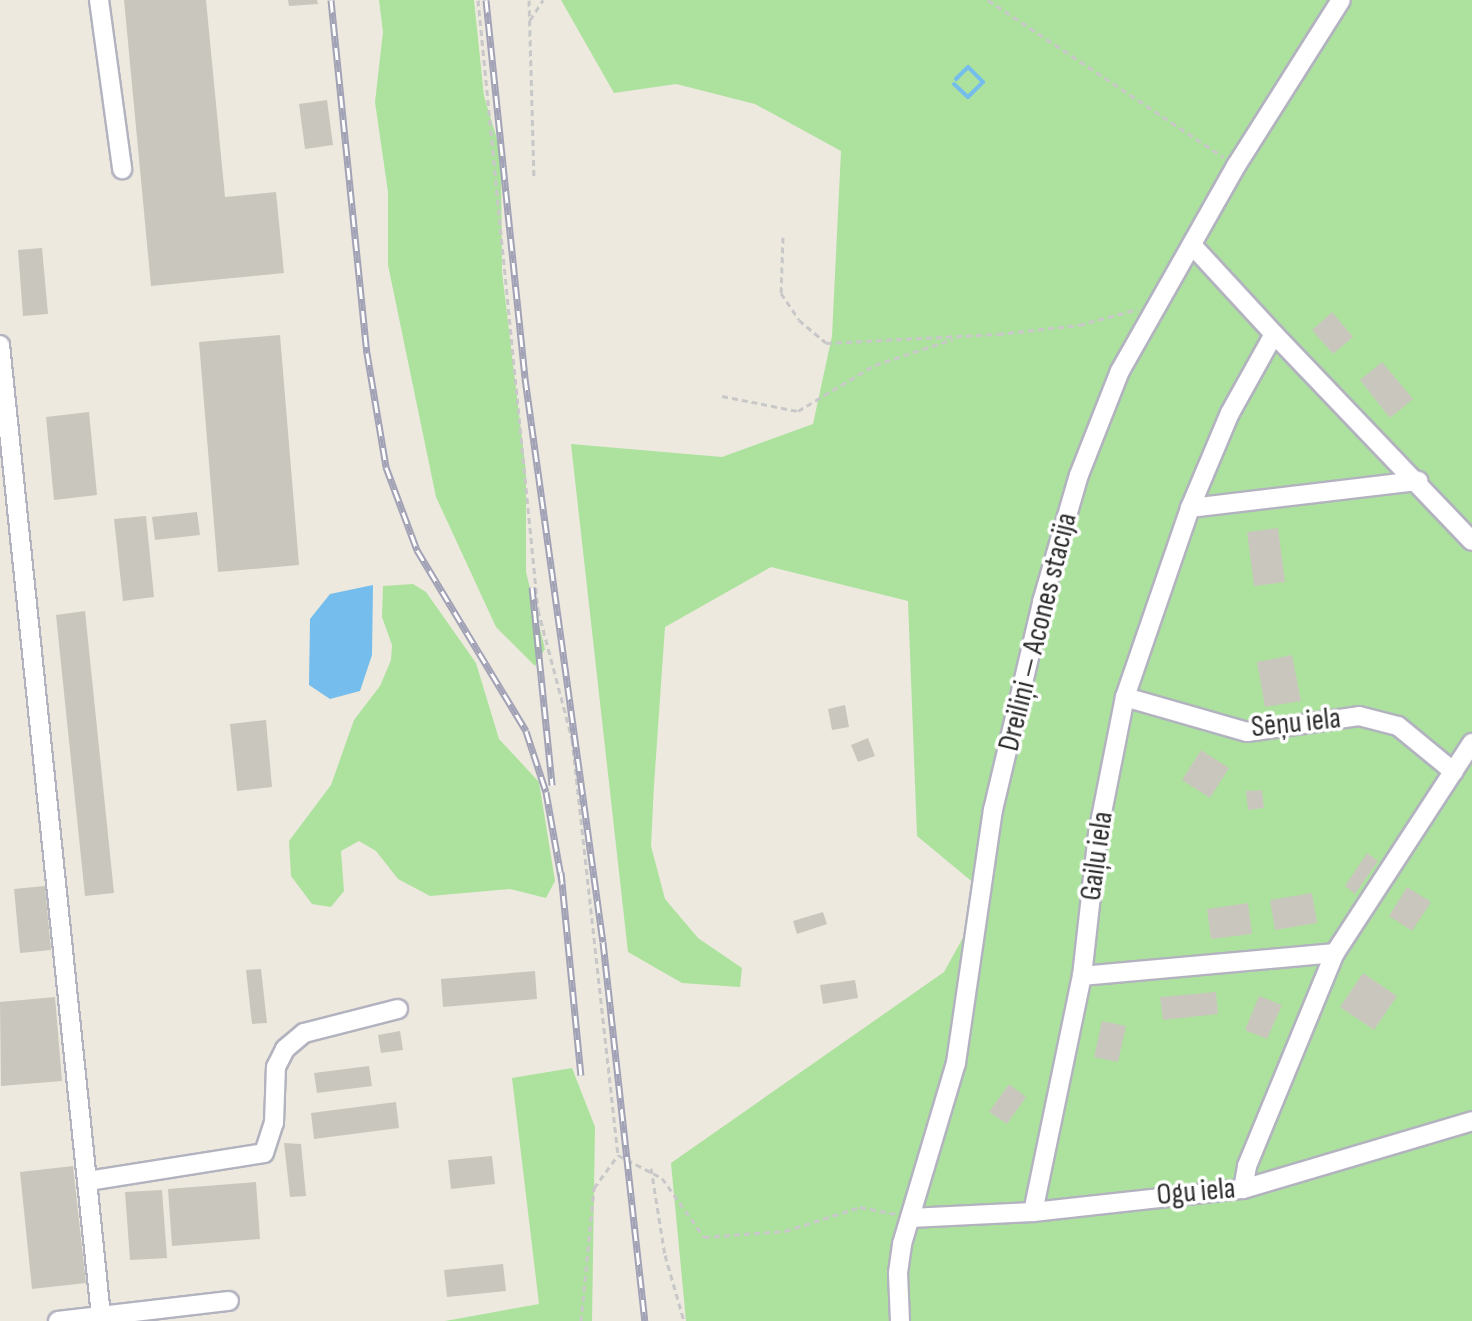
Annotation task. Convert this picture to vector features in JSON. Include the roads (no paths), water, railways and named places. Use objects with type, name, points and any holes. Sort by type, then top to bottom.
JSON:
[{"type":"street","points":[[99,0],[122,169]]},
{"type":"street","name":"Dreiliņi — Acones stacija","points":[[900,1321],[898,1273],[910,1218],[956,1063],[993,810],[1042,602],[1079,475],[1120,371],[1236,166],[1341,0]]},
{"type":"street","points":[[1192,245],[1472,541]]},
{"type":"street","name":"Gaiļu iela","points":[[1033,1212],[1082,976],[1098,833],[1125,697],[1190,508],[1230,413],[1274,334]]},
{"type":"street","points":[[0,345],[101,1316]]},
{"type":"street","points":[[1190,508],[1418,481]]},
{"type":"street","name":"Sēņu iela","points":[[1125,697],[1247,732],[1359,716],[1398,726],[1454,772]]},
{"type":"street","points":[[1243,1189],[1247,1166],[1335,953],[1472,743]]},
{"type":"street","points":[[1082,976],[1335,953]]},
{"type":"street","points":[[88,1181],[264,1153],[274,1123],[276,1067],[285,1049],[304,1033],[398,1009]]},
{"type":"street","name":"Ogu iela","points":[[910,1218],[1033,1212],[1243,1189],[1472,1121]]},
{"type":"street","points":[[58,1321],[229,1301]]},
{"type":"water","points":[[373,585],[372,655],[360,691],[330,699],[309,685],[310,619],[330,594]]},
{"type":"waterway","points":[[954,84],[968,97],[983,82],[968,67],[956,79]]},
{"type":"railway","points":[[331,0],[367,353],[386,467],[417,550],[526,731],[546,792],[562,882]]},
{"type":"railway","points":[[486,0],[525,378],[603,942],[645,1321]]},
{"type":"railway","points":[[532,587],[552,785]]},
{"type":"railway","points":[[561,872],[581,1075]]}]
